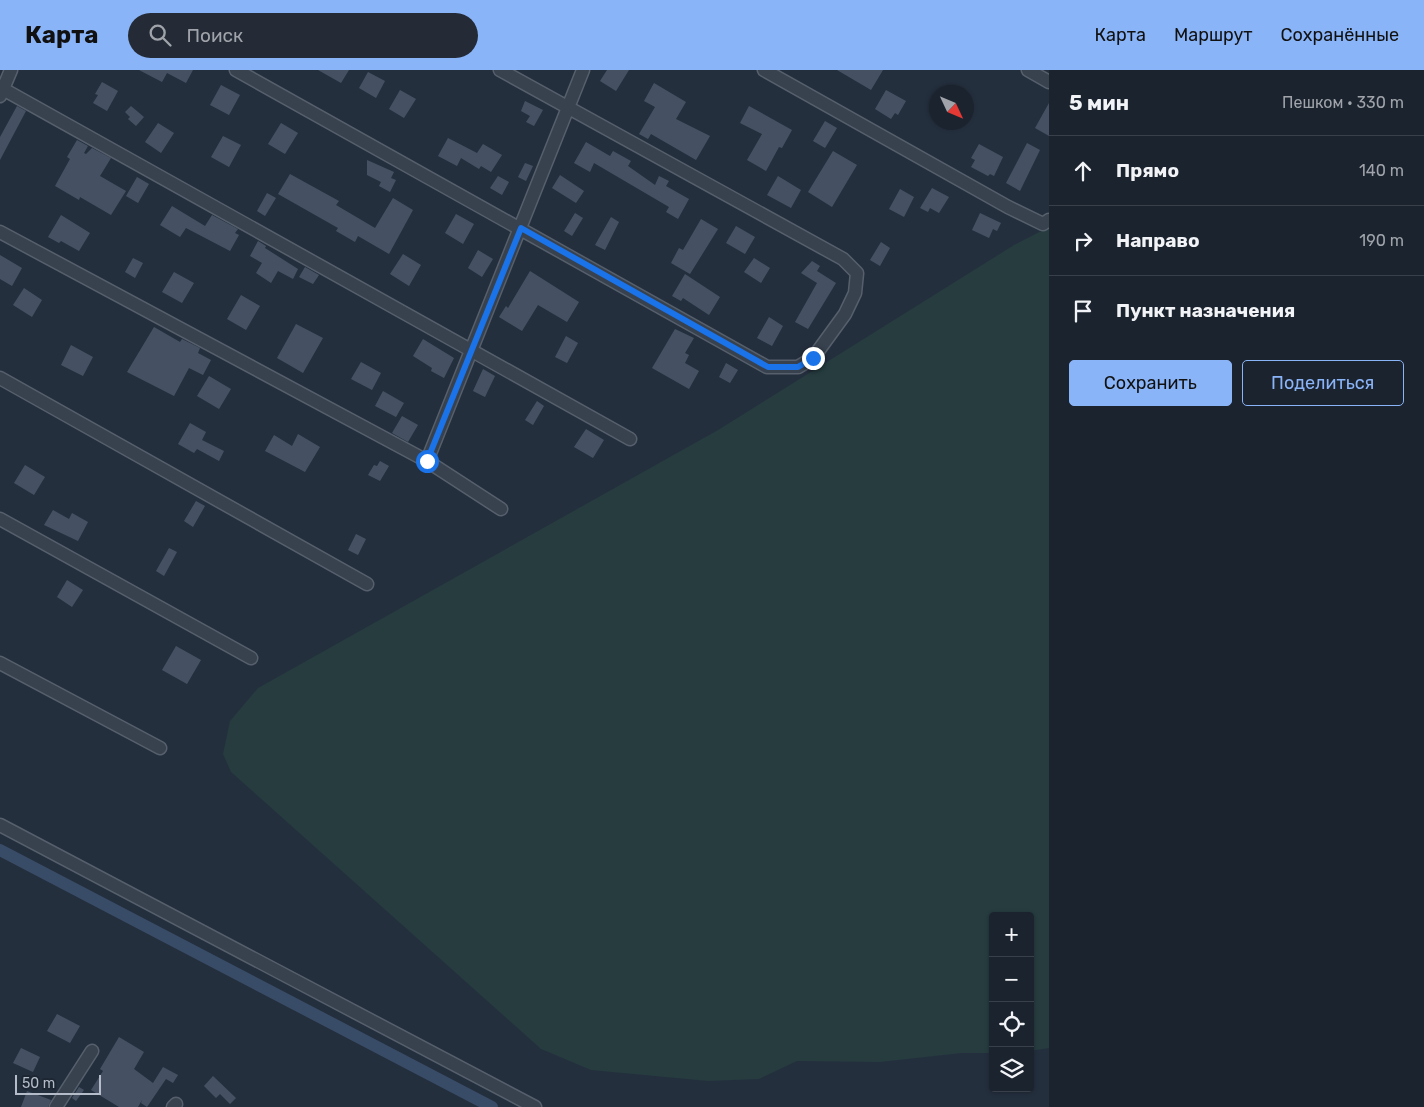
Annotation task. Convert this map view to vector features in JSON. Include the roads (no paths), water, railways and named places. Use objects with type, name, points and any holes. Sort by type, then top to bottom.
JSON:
[{"type":"street","points":[[10,70],[1,93],[630,439]]},
{"type":"street","points":[[236,70],[768,367],[798,367],[813,358],[845,314],[855,293],[857,273],[844,259],[500,70]]},
{"type":"street","points":[[427,461],[583,70]]},
{"type":"street","points":[[764,70],[1008,207],[1043,224],[1049,220]]},
{"type":"street","points":[[1028,70],[1049,82]]},
{"type":"street","points":[[0,232],[427,461],[501,509]]},
{"type":"street","points":[[0,378],[367,584]]},
{"type":"street","points":[[0,519],[251,658]]},
{"type":"street","points":[[0,663],[160,748]]},
{"type":"street","points":[[0,825],[535,1107]]},
{"type":"street","points":[[56,1107],[92,1051]]},
{"type":"waterway","points":[[0,850],[492,1107]]}]
